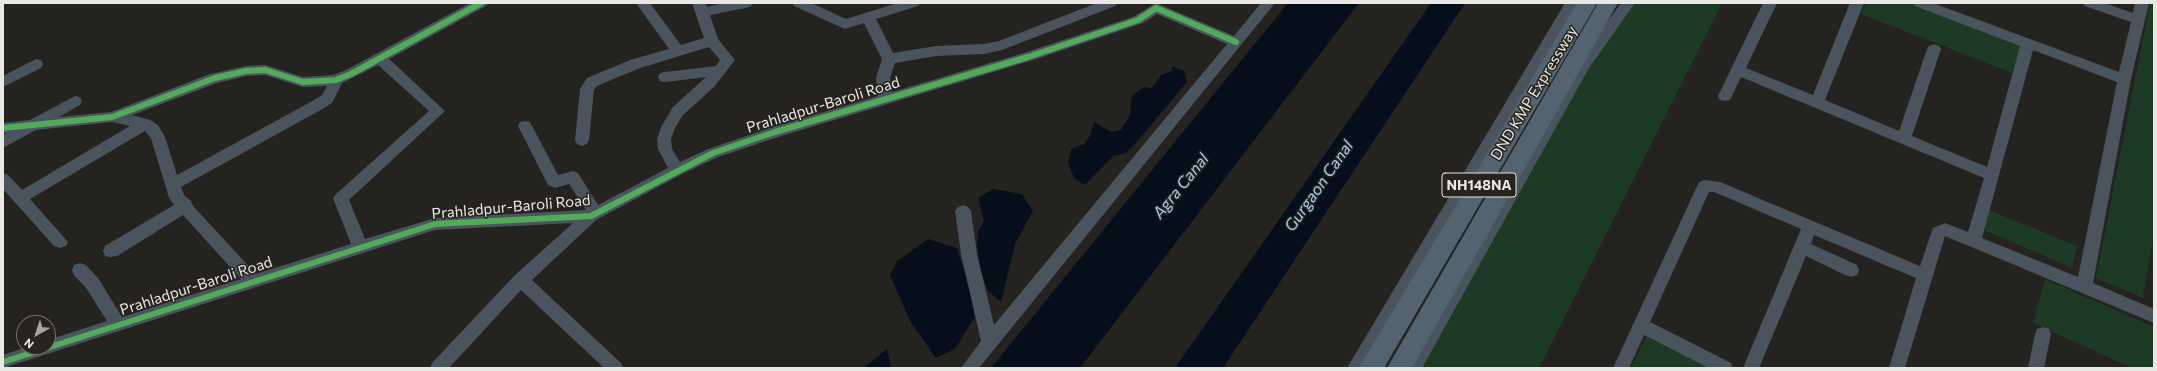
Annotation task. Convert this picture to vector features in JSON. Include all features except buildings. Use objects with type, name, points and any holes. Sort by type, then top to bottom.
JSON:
[{"type":"highway","name":"DND KMP Expressway","points":[[1371,368],[1587,3]]},
{"type":"highway","name":"DND KMP Expressway","points":[[1399,368],[1608,3]]},
{"type":"street","points":[[3,128],[112,116],[231,73],[265,70],[303,82],[337,79],[351,74],[481,3]]},
{"type":"street","points":[[643,3],[678,52]]},
{"type":"street","points":[[677,170],[665,149],[664,139],[668,127],[678,111],[706,86],[728,59],[712,41],[700,8],[746,3]]},
{"type":"street","points":[[800,3],[845,24],[913,3]]},
{"type":"street","points":[[889,59],[936,51],[984,49],[1002,45],[1110,3]]},
{"type":"street","points":[[969,368],[1268,3]]},
{"type":"street","points":[[1355,368],[1478,160],[1526,85],[1572,3]]},
{"type":"street","points":[[1413,368],[1584,65],[1628,3]]},
{"type":"street","points":[[1726,96],[1770,3]]},
{"type":"street","points":[[1817,103],[1857,3]]},
{"type":"street","points":[[1920,3],[2124,79]]},
{"type":"street","points":[[2090,3],[2139,20]]},
{"type":"street","points":[[2084,286],[2124,79],[2142,3]]},
{"type":"street","name":"Prahladpur-Baroli Road","points":[[3,362],[118,324],[435,224],[594,215],[677,170],[714,153],[775,132],[886,100],[1102,33],[1138,20],[1156,5],[1236,42]]},
{"type":"street","points":[[868,17],[889,59],[883,78],[886,100]]},
{"type":"street","points":[[582,140],[587,89],[592,82],[635,64],[712,41]]},
{"type":"street","points":[[1974,240],[2028,43]]},
{"type":"street","points":[[1904,139],[1934,49]]},
{"type":"street","points":[[360,247],[341,198],[438,111],[379,58]]},
{"type":"street","points":[[3,82],[36,64]]},
{"type":"street","points":[[665,77],[720,70]]},
{"type":"street","points":[[1737,70],[1992,175]]},
{"type":"street","points":[[173,184],[321,103],[330,94],[337,79]]},
{"type":"street","points":[[3,142],[75,101]]},
{"type":"street","points":[[112,116],[145,124],[152,129],[158,137],[175,195],[254,282]]},
{"type":"street","points":[[20,198],[145,124]]},
{"type":"street","points":[[438,368],[521,280],[594,215],[574,178],[571,176],[557,182],[553,181],[525,126]]},
{"type":"street","points":[[3,179],[60,242]]},
{"type":"street","points":[[1621,368],[1704,186],[1715,186],[1926,275]]},
{"type":"street","points":[[111,251],[186,206]]},
{"type":"street","points":[[963,211],[969,254],[990,344]]},
{"type":"street","points":[[1751,368],[1803,247],[1810,227]]},
{"type":"street","points":[[1897,368],[1938,232],[1941,230],[1953,230],[2084,286],[2153,311]]},
{"type":"street","points":[[1803,247],[1852,270]]},
{"type":"street","points":[[80,270],[92,283],[118,324]]},
{"type":"street","points":[[521,280],[615,368]]},
{"type":"street","points":[[1641,325],[1725,368]]},
{"type":"street","points":[[2036,368],[2044,334]]},
{"type":"green space","points":[[1625,3],[1722,3],[1539,368],[1419,368]]},
{"type":"green space","points":[[1866,3],[1910,3],[2021,45],[2012,73],[1861,14]]},
{"type":"green space","points":[[2150,3],[2154,3],[2154,231],[2143,298],[2096,278]]},
{"type":"green space","points":[[1989,210],[2077,246],[2072,268],[1984,230]]},
{"type":"green space","points":[[2045,279],[2154,327],[2154,368],[2132,368],[2033,323]]},
{"type":"green space","points":[[1647,335],[1712,368],[1631,368]]},
{"type":"water","name":"Agra Canal","points":[[1288,3],[1359,3],[1080,368],[991,368]]},
{"type":"water","name":"Gurgaon Canal","points":[[1431,3],[1465,3],[1223,368],[1175,368]]},
{"type":"water","points":[[1172,66],[1184,71],[1187,82],[1134,145],[1126,153],[1113,156],[1085,185],[1074,178],[1068,163],[1071,149],[1084,144],[1090,136],[1094,122],[1111,132],[1121,130],[1130,115],[1131,100],[1134,94],[1144,87],[1152,88],[1161,75],[1172,71]]},
{"type":"water","points":[[993,189],[1022,194],[1033,211],[1015,244],[1001,302],[988,291],[980,268],[977,244],[978,232],[984,221],[978,198]]},
{"type":"water","points":[[928,239],[957,248],[970,290],[975,317],[955,349],[936,358],[910,321],[890,275],[897,261]]},
{"type":"water","points":[[887,349],[891,368],[864,368]]},
{"type":"cycle path","points":[[3,128],[112,117],[215,78],[246,71],[265,70],[303,82],[336,80],[351,74],[481,3]]},
{"type":"cycle path","points":[[3,362],[435,224],[486,220],[591,216],[677,170],[713,153],[775,132],[1028,57],[1138,20],[1156,8],[1236,42]]}]
